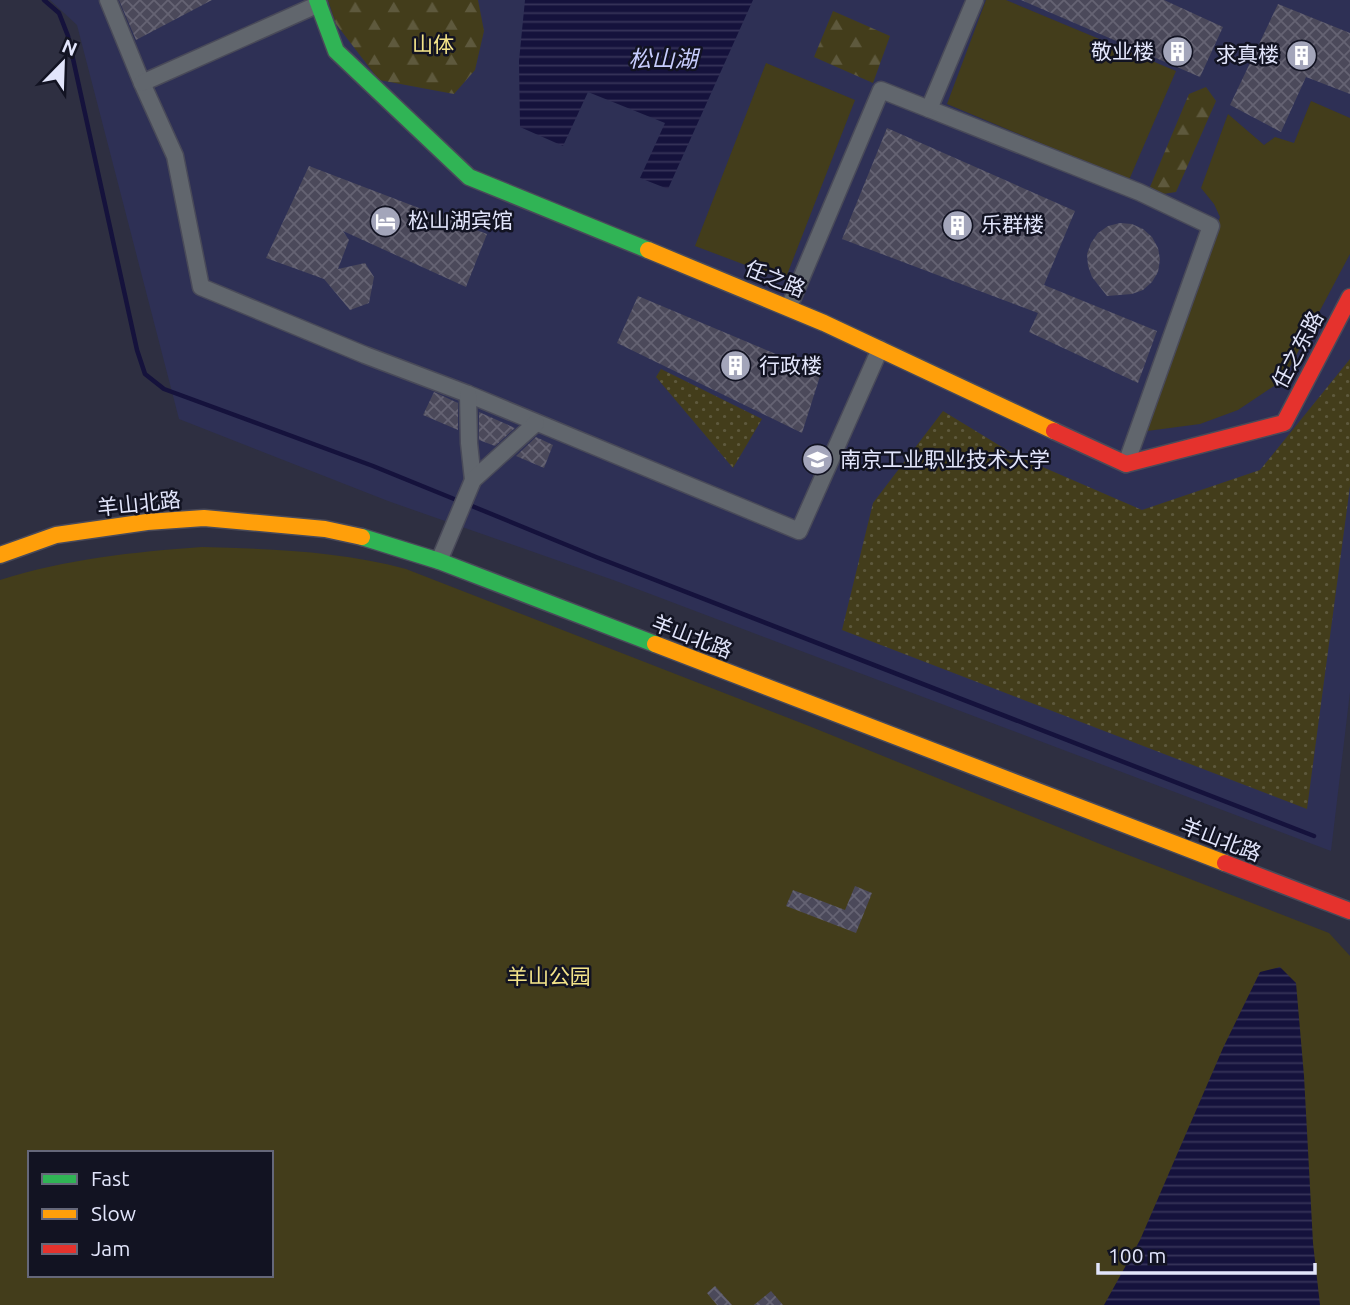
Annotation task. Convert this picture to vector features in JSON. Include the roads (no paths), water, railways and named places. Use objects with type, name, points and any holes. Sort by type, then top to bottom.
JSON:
[{"type":"street","points":[[108,0],[175,156],[201,287],[799,531],[880,349]]},
{"type":"street","points":[[929,109],[975,0]]},
{"type":"street","points":[[142,83],[318,2]]},
{"type":"street","name":"任之路","points":[[318,2],[336,51],[469,177],[789,307],[1126,464]]},
{"type":"street","points":[[789,307],[881,90],[1139,192],[1211,226],[1126,464]]},
{"type":"street","name":"任之东路","points":[[1126,464],[1284,423],[1350,297]]},
{"type":"street","points":[[468,394],[473,480]]},
{"type":"street","points":[[439,561],[473,480],[536,423]]},
{"type":"street","name":"羊山北路","points":[[0,555],[56,535],[147,522],[204,518],[325,529],[373,540],[439,561],[1350,911]]},
{"type":"water","name":"松山湖","points":[[525,0],[753,0],[668,189],[640,178],[665,123],[588,92],[563,146],[520,127],[519,61]]},
{"type":"water","points":[[1280,967],[1296,983],[1313,1243],[1320,1305],[1104,1305],[1140,1240],[1223,1048],[1260,972]]},
{"type":"waterway","points":[[44,0],[59,13],[68,36],[137,350],[145,374],[164,389],[373,466],[459,501]]},
{"type":"waterway","points":[[467,504],[596,557],[1314,836]]},
{"type":"place","name":"敬业楼","points":[[1177,52]]},
{"type":"place","name":"求真楼","points":[[1302,55]]},
{"type":"place","name":"松山湖宾馆","points":[[385,221]]},
{"type":"place","name":"乐群楼","points":[[958,225]]},
{"type":"place","name":"行政楼","points":[[736,366]]},
{"type":"place","name":"南京工业职业技术大学","points":[[817,460]]},
{"type":"park label","name":"山体","points":[[433,45]]},
{"type":"park label","name":"羊山公园","points":[[549,977]]}]
